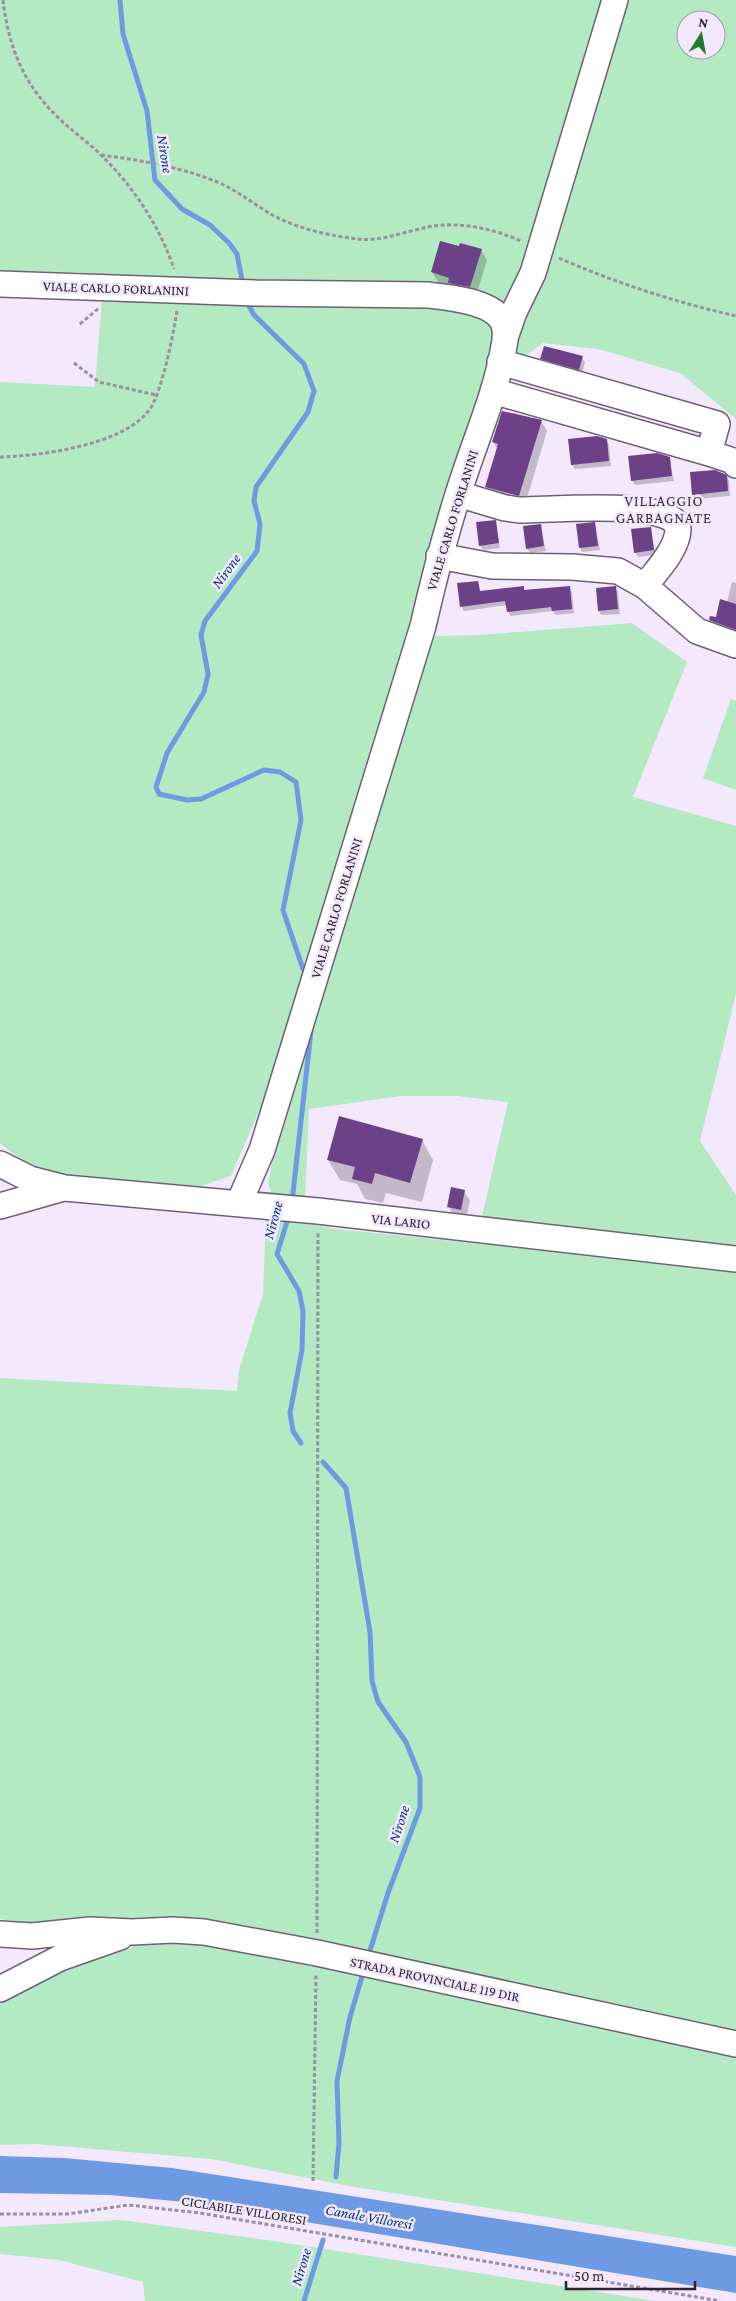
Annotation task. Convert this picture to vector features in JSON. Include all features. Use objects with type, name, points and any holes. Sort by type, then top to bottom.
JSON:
[{"type":"street","points":[[514,312],[520,267],[601,0]]},
{"type":"street","points":[[505,338],[514,312],[533,273],[615,0]]},
{"type":"street","name":"VIALE CARLO FORLANINI","points":[[0,284],[451,298],[467,301],[495,312],[502,320],[505,338],[500,362],[439,556],[423,626],[268,1131],[239,1203]]},
{"type":"street","points":[[500,362],[717,424],[709,453]]},
{"type":"street","points":[[560,410],[568,381]]},
{"type":"street","points":[[492,391],[709,453],[733,461],[736,465]]},
{"type":"street","points":[[458,494],[505,508],[520,510],[612,507],[657,513],[673,518],[678,524],[674,545],[645,586]]},
{"type":"street","points":[[439,556],[492,566],[612,570],[630,576],[645,586],[697,631],[736,644]]},
{"type":"street","name":"VIA LARIO","points":[[0,1164],[30,1179],[65,1188],[239,1203],[736,1259]]},
{"type":"street","name":"VIA LARIO","points":[[0,1206],[65,1188]]},
{"type":"street","name":"STRADA PROVINCIALE 119 DIR","points":[[0,1934],[32,1936],[90,1930],[204,1932],[341,1959],[736,2044]]},
{"type":"street","name":"STRADA PROVINCIALE 119 DIR","points":[[0,1988],[60,1958],[132,1932]]},
{"type":"path","points":[[3,0],[7,32],[18,65],[42,100],[62,122],[101,155],[121,177],[145,209],[166,245],[174,269]]},
{"type":"path","points":[[101,155],[148,161],[212,180],[241,193],[275,216],[327,234],[361,239],[396,235],[432,226]]},
{"type":"path","points":[[611,280],[690,305],[736,316]]},
{"type":"path","points":[[0,457],[47,452],[90,443],[119,432],[137,422],[150,409],[156,395],[176,321],[177,304]]},
{"type":"path","points":[[74,363],[99,382],[156,395]]},
{"type":"path","points":[[302,1210],[317,1954],[313,2181]]},
{"type":"path","name":"CICLABILE VILLORESI","points":[[0,2214],[68,2214],[128,2205],[200,2213],[720,2301]]},
{"type":"green space","points":[[0,0],[736,0],[736,419],[680,373],[598,349],[543,343],[483,388],[431,636],[480,635],[632,623],[687,662],[633,797],[736,826],[736,994],[700,1141],[736,1195],[736,1251],[481,1221],[508,1102],[456,1096],[401,1096],[309,1109],[305,1200],[273,1197],[268,1184],[285,1094],[268,1090],[231,1176],[201,1186],[61,1177],[23,1162],[0,1143],[0,382],[95,387],[103,286],[89,273],[0,271]]},
{"type":"green space","points":[[731,699],[736,701],[736,790],[703,778]]},
{"type":"green space","points":[[266,1216],[337,1229],[736,1271],[736,2247],[349,2186],[211,2159],[35,2144],[0,2145],[0,2003],[74,1960],[132,1948],[127,1919],[50,1925],[0,1919],[0,1378],[237,1391],[239,1370],[263,1294]]},
{"type":"green space","points":[[121,2220],[267,2240],[656,2301],[145,2301],[143,2282],[59,2260],[0,2254],[0,2227]]},
{"type":"water","name":"Canale Villoresi","points":[[0,2156],[64,2158],[172,2168],[736,2256],[736,2293],[185,2202],[110,2195],[0,2193]]},
{"type":"building","points":[[440,241],[459,246],[460,243],[482,249],[470,287],[448,283],[449,278],[431,272]]},
{"type":"building","points":[[544,346],[583,356],[579,370],[540,359]]},
{"type":"building","points":[[502,411],[542,420],[519,496],[485,487],[498,444],[492,442]]},
{"type":"building","points":[[597,436],[607,439],[609,461],[571,465],[568,439]]},
{"type":"building","points":[[657,453],[670,457],[672,476],[631,481],[628,456]]},
{"type":"building","points":[[715,470],[727,475],[728,491],[692,495],[690,472]]},
{"type":"building","points":[[496,520],[499,543],[479,546],[476,522]]},
{"type":"building","points":[[595,522],[598,546],[579,548],[576,524]]},
{"type":"building","points":[[541,524],[544,546],[526,549],[523,526]]},
{"type":"building","points":[[651,527],[654,550],[634,553],[631,529]]},
{"type":"building","points":[[478,581],[480,591],[524,586],[524,590],[570,586],[572,609],[552,611],[551,607],[507,612],[505,601],[460,607],[457,583]]},
{"type":"building","points":[[616,586],[618,609],[598,611],[596,588]]},
{"type":"building","points":[[720,599],[736,604],[736,630],[709,620],[710,616],[716,617]]},
{"type":"building","points":[[339,1116],[423,1139],[410,1183],[375,1173],[372,1184],[352,1179],[355,1167],[327,1160]]},
{"type":"building","points":[[451,1187],[465,1190],[461,1210],[447,1207]]},
{"type":"waterway","name":"Nirone","points":[[120,0],[123,34],[147,111],[155,180],[182,209],[210,225],[229,243],[237,254],[243,285]]},
{"type":"waterway","name":"Nirone","points":[[246,300],[254,315],[304,364],[314,391],[308,412],[256,487],[254,501],[260,524],[257,551],[205,621],[201,635],[208,674],[204,692],[167,753],[156,787],[159,794],[187,800],[201,799],[264,770],[280,772],[296,782],[301,820],[283,910],[303,969]]},
{"type":"waterway","name":"Nirone","points":[[292,1202],[311,1031]]},
{"type":"waterway","name":"Nirone","points":[[289,1215],[277,1254],[299,1291],[303,1311],[302,1350],[290,1413],[293,1431],[301,1443]]},
{"type":"waterway","name":"Nirone","points":[[323,1462],[346,1488],[370,1632],[372,1681],[378,1702],[406,1742],[420,1777],[420,1808],[388,1893],[368,1957]]},
{"type":"waterway","name":"Nirone","points":[[336,2177],[339,2143],[337,2081],[350,2017],[364,1970]]},
{"type":"waterway","name":"Nirone","points":[[304,2301],[323,2240]]},
{"type":"district","name":"VILLAGGIO GARBAGNATE","points":[[664,510]]}]
